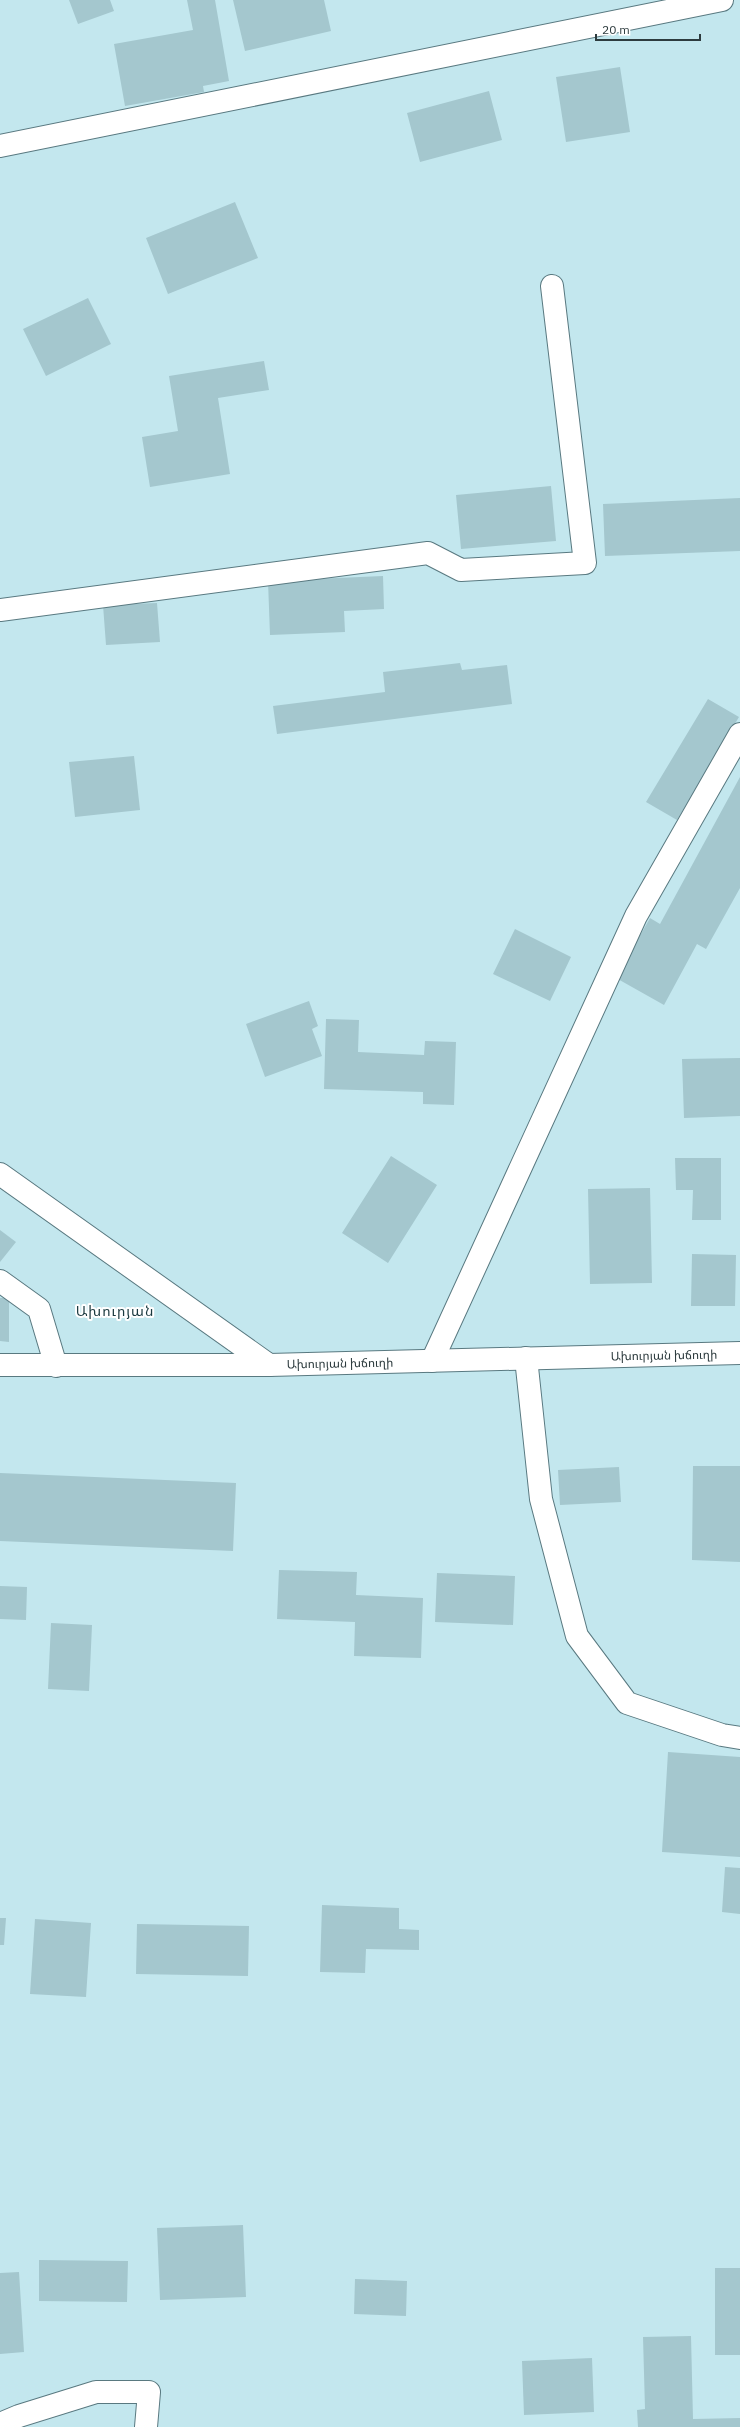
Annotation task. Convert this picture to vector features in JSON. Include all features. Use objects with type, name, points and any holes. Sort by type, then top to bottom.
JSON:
[{"type":"street","points":[[0,146],[722,0]]},
{"type":"street","points":[[0,610],[428,553],[461,570],[585,563],[552,286]]},
{"type":"street","points":[[432,1361],[636,916],[740,734]]},
{"type":"street","name":"Ախուրյան խճուղի","points":[[0,1174],[269,1365],[740,1353]]},
{"type":"street","points":[[0,1280],[39,1309],[56,1366]]},
{"type":"street","points":[[526,1358],[541,1499],[577,1636],[627,1703],[722,1735],[740,1738]]},
{"type":"street","points":[[0,1365],[269,1365]]},
{"type":"street","points":[[0,2424],[19,2416],[96,2392],[149,2392],[146,2427]]},
{"type":"building","points":[[69,0],[110,0],[114,11],[78,24]]},
{"type":"building","points":[[187,0],[215,0],[229,81],[203,86],[204,92],[125,106],[114,44],[193,30]]},
{"type":"building","points":[[233,0],[324,0],[331,31],[245,51]]},
{"type":"building","points":[[620,67],[630,132],[566,142],[556,77]]},
{"type":"building","points":[[489,91],[502,140],[420,162],[407,113]]},
{"type":"building","points":[[235,202],[258,258],[168,294],[146,238]]},
{"type":"building","points":[[88,298],[111,344],[46,376],[23,329]]},
{"type":"building","points":[[264,361],[269,390],[218,398],[230,474],[150,487],[142,437],[178,431],[169,376]]},
{"type":"building","points":[[551,486],[556,541],[461,549],[456,495]]},
{"type":"building","points":[[740,498],[740,551],[605,556],[603,504]]},
{"type":"building","points":[[383,576],[384,609],[344,611],[345,632],[270,635],[268,581]]},
{"type":"building","points":[[157,603],[160,642],[106,645],[103,605]]},
{"type":"building","points":[[460,663],[462,670],[507,665],[512,704],[277,734],[273,706],[385,692],[383,672]]},
{"type":"building","points":[[708,699],[739,717],[677,820],[646,802]]},
{"type":"building","points":[[134,756],[140,810],[75,817],[69,762]]},
{"type":"building","points":[[740,777],[740,888],[706,949],[697,944],[664,1005],[616,978],[650,918],[660,924]]},
{"type":"building","points":[[515,929],[571,957],[550,1001],[493,974]]},
{"type":"building","points":[[309,1001],[318,1026],[312,1029],[322,1056],[265,1077],[246,1024]]},
{"type":"building","points":[[326,1019],[359,1020],[358,1052],[424,1055],[425,1041],[456,1042],[454,1105],[423,1104],[423,1092],[324,1089]]},
{"type":"building","points":[[740,1058],[740,1116],[684,1118],[682,1059]]},
{"type":"building","points":[[391,1156],[437,1185],[388,1263],[342,1233]]},
{"type":"building","points":[[675,1158],[721,1158],[721,1220],[692,1220],[693,1190],[676,1190]]},
{"type":"building","points":[[650,1188],[652,1283],[590,1284],[588,1189]]},
{"type":"building","points":[[0,1230],[16,1242],[0,1262]]},
{"type":"building","points":[[692,1254],[736,1255],[735,1306],[691,1306]]},
{"type":"building","points":[[0,1298],[9,1298],[9,1342],[0,1341]]},
{"type":"building","points":[[693,1466],[740,1466],[740,1562],[692,1560]]},
{"type":"building","points":[[619,1467],[621,1502],[560,1505],[558,1470]]},
{"type":"building","points":[[0,1473],[236,1483],[233,1551],[0,1541]]},
{"type":"building","points":[[279,1570],[357,1572],[356,1595],[423,1598],[421,1658],[354,1656],[355,1622],[277,1619]]},
{"type":"building","points":[[437,1573],[515,1576],[513,1625],[435,1622]]},
{"type":"building","points":[[0,1586],[27,1587],[26,1620],[0,1619]]},
{"type":"building","points":[[51,1623],[92,1625],[89,1691],[48,1689]]},
{"type":"building","points":[[668,1752],[740,1757],[740,1857],[662,1852]]},
{"type":"building","points":[[725,1867],[740,1868],[740,1914],[722,1912]]},
{"type":"building","points":[[322,1905],[399,1908],[399,1929],[419,1930],[419,1950],[366,1949],[365,1973],[320,1972]]},
{"type":"building","points":[[0,1918],[6,1918],[4,1945],[0,1945]]},
{"type":"building","points":[[35,1919],[91,1923],[86,1997],[30,1994]]},
{"type":"building","points":[[137,1924],[249,1926],[248,1976],[136,1974]]},
{"type":"building","points":[[243,2225],[246,2297],[160,2300],[157,2228]]},
{"type":"building","points":[[39,2260],[128,2261],[127,2302],[39,2301]]},
{"type":"building","points":[[715,2268],[740,2268],[740,2355],[715,2355]]},
{"type":"building","points":[[19,2272],[24,2352],[0,2354],[0,2273]]},
{"type":"building","points":[[355,2279],[407,2281],[406,2316],[354,2314]]},
{"type":"building","points":[[691,2336],[693,2419],[740,2418],[740,2427],[638,2427],[637,2410],[645,2409],[643,2337]]},
{"type":"building","points":[[592,2358],[594,2412],[524,2415],[522,2361]]},
{"type":"district","name":"Ախուրյան","points":[[115,1311]]}]
